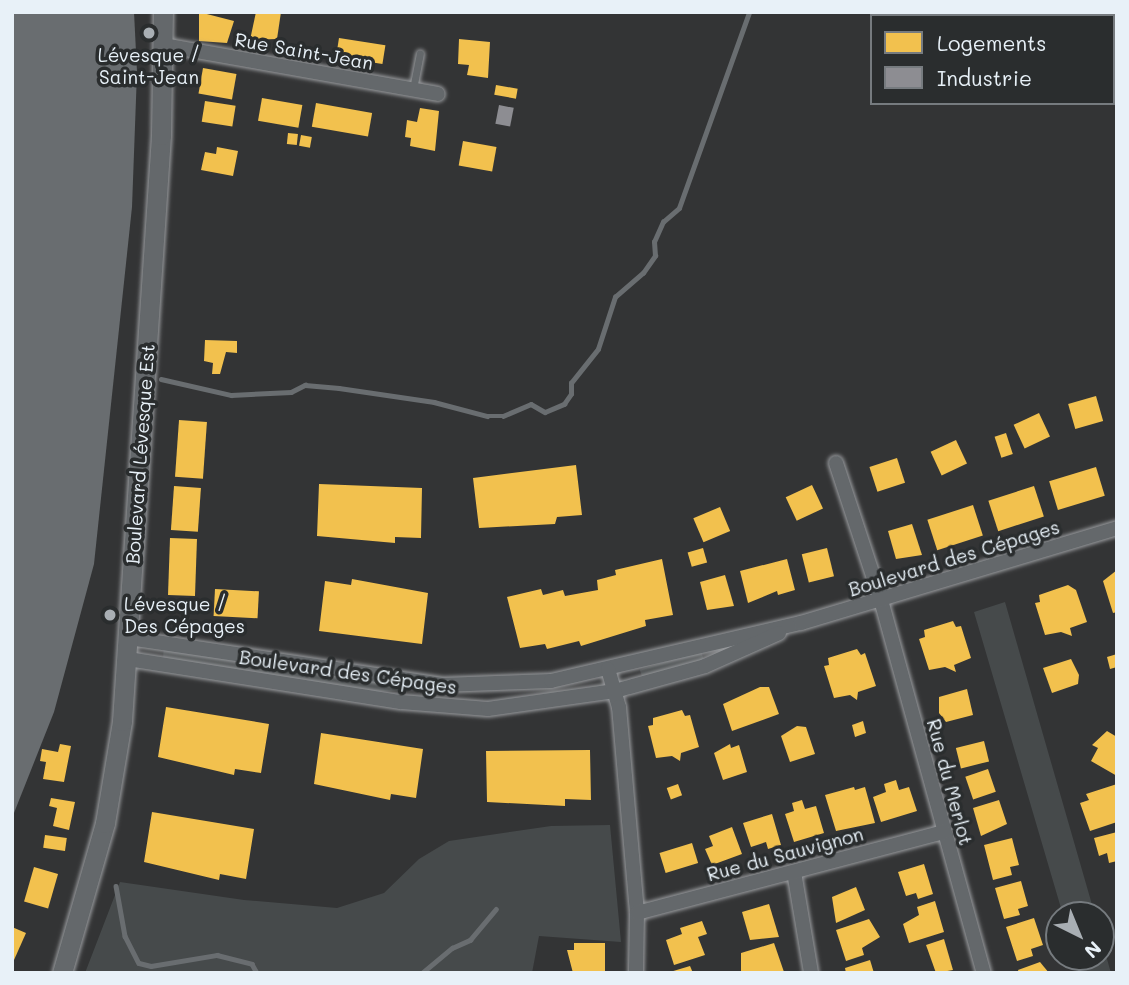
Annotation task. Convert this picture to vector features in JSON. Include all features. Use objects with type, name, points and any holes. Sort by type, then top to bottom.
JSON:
[{"type":"street","name":"Boulevard Lévesque Est","points":[[62,973],[105,823],[128,659],[163,12]]},
{"type":"street","name":"Rue Saint-Jean","points":[[163,45],[438,94]]},
{"type":"street","name":"Rue du Merlot","points":[[836,463],[881,600],[984,973]]},
{"type":"street","name":"Boulevard des Cépages","points":[[129,638],[442,685],[533,683],[608,669],[801,623],[1117,528]]},
{"type":"street","name":"Boulevard des Cépages","points":[[128,659],[464,709],[527,706],[614,691],[705,666],[801,623]]},
{"type":"street","points":[[608,669],[614,691],[637,913],[636,973]]},
{"type":"street","name":"Rue du Sauvignon","points":[[637,913],[944,832]]},
{"type":"street","points":[[794,872],[811,973]]},
{"type":"lane","points":[[413,90],[420,54]]},
{"type":"shaded area","points":[[12,12],[134,12],[137,72],[132,207],[94,564],[54,712],[12,818]]},
{"type":"shaded area","points":[[1005,602],[1091,901],[1059,901],[974,612]]},
{"type":"shaded area","points":[[164,646],[421,689],[375,692],[163,658]]},
{"type":"shaded area","points":[[701,651],[704,661],[643,679],[640,670]]},
{"type":"shaded area","points":[[610,825],[621,942],[539,936],[532,973],[85,973],[120,882],[244,900],[337,908],[384,893],[419,859],[449,841],[551,826]]},
{"type":"shaded area","points":[[1078,971],[1111,973],[1079,973]]},
{"type":"building: Logements","points":[[199,12],[234,21],[227,43],[199,41]]},
{"type":"building: Logements","points":[[256,12],[281,12],[277,39],[250,40]]},
{"type":"building: Logements","points":[[339,38],[385,45],[382,64],[336,57]]},
{"type":"building: Logements","points":[[459,39],[490,42],[488,78],[467,75],[469,65],[458,64]]},
{"type":"building: Logements","points":[[203,68],[236,74],[232,100],[198,94]]},
{"type":"building: Logements","points":[[496,85],[518,89],[516,99],[494,95]]},
{"type":"building: Logements","points":[[262,98],[302,105],[298,128],[258,121]]},
{"type":"building: Logements","points":[[205,101],[236,106],[232,127],[202,122]]},
{"type":"building: Logements","points":[[316,103],[372,113],[368,137],[312,127]]},
{"type":"building: Logements","points":[[420,108],[439,111],[435,151],[410,146],[411,138],[405,137],[407,120],[417,122]]},
{"type":"building: Logements","points":[[288,133],[298,134],[297,145],[287,144]]},
{"type":"building: Logements","points":[[301,135],[312,137],[310,148],[299,146]]},
{"type":"building: Logements","points":[[463,141],[496,147],[492,172],[459,166]]},
{"type":"building: Logements","points":[[217,147],[238,151],[233,176],[201,170],[205,152],[216,154]]},
{"type":"building: Logements","points":[[205,340],[237,341],[237,353],[226,352],[220,374],[212,374],[213,363],[204,361]]},
{"type":"building: Logements","points":[[1096,396],[1103,421],[1075,429],[1068,404]]},
{"type":"building: Logements","points":[[1039,413],[1050,437],[1025,448],[1014,425]]},
{"type":"building: Logements","points":[[179,420],[207,422],[203,479],[175,477]]},
{"type":"building: Logements","points":[[1006,433],[1013,454],[1001,458],[995,437]]},
{"type":"building: Logements","points":[[956,440],[967,464],[942,475],[931,452]]},
{"type":"building: Logements","points":[[897,458],[905,483],[877,492],[869,467]]},
{"type":"building: Logements","points":[[576,465],[582,515],[557,517],[555,524],[479,528],[473,478]]},
{"type":"building: Logements","points":[[1096,467],[1105,496],[1058,510],[1049,481]]},
{"type":"building: Logements","points":[[319,484],[422,488],[421,538],[395,537],[395,543],[317,536]]},
{"type":"building: Logements","points":[[812,485],[823,509],[797,521],[786,497]]},
{"type":"building: Logements","points":[[174,486],[201,488],[198,532],[171,530]]},
{"type":"building: Logements","points":[[1034,486],[1044,516],[998,531],[988,501]]},
{"type":"building: Logements","points":[[973,505],[983,535],[937,550],[927,520]]},
{"type":"building: Logements","points":[[720,507],[730,531],[703,542],[693,518]]},
{"type":"building: Logements","points":[[912,524],[922,555],[896,559],[888,531]]},
{"type":"building: Logements","points":[[170,538],[197,539],[195,596],[168,595]]},
{"type":"building: Logements","points":[[703,548],[707,562],[692,567],[688,552]]},
{"type":"building: Logements","points":[[827,548],[834,576],[809,582],[802,554]]},
{"type":"building: Logements","points":[[662,559],[673,615],[645,620],[646,626],[581,646],[579,641],[547,649],[545,644],[520,648],[507,597],[541,589],[543,595],[563,590],[565,596],[598,590],[597,580],[616,575],[615,570]]},
{"type":"building: Logements","points":[[787,559],[795,590],[778,595],[777,591],[748,603],[740,571]]},
{"type":"building: Logements","points":[[1117,570],[1117,612],[1113,613],[1103,581]]},
{"type":"building: Logements","points":[[725,575],[734,606],[707,610],[700,582]]},
{"type":"building: Logements","points":[[352,579],[428,593],[422,644],[319,631],[325,581],[351,585]]},
{"type":"building: Logements","points":[[1068,585],[1076,590],[1087,622],[1070,628],[1072,636],[1061,632],[1045,635],[1035,603],[1040,602],[1039,595]]},
{"type":"building: Logements","points":[[215,589],[259,591],[258,618],[214,616]]},
{"type":"building: Logements","points":[[953,621],[956,627],[961,626],[971,658],[954,665],[956,672],[945,667],[929,670],[919,639],[925,637],[924,630]]},
{"type":"building: Logements","points":[[857,649],[861,655],[865,653],[876,686],[858,692],[857,700],[850,695],[834,698],[824,666],[829,665],[828,658]]},
{"type":"building: Logements","points":[[1117,654],[1117,667],[1110,669],[1107,657]]},
{"type":"building: Logements","points":[[1071,659],[1079,675],[1078,684],[1052,693],[1043,668]]},
{"type":"building: Logements","points":[[760,687],[769,687],[779,714],[732,731],[723,704]]},
{"type":"building: Logements","points":[[967,689],[973,715],[946,722],[939,713],[939,697]]},
{"type":"building: Logements","points":[[166,707],[269,724],[261,773],[235,769],[234,775],[158,757]]},
{"type":"building: Logements","points":[[682,710],[685,716],[690,715],[699,747],[681,753],[680,761],[672,756],[656,758],[648,726],[653,725],[653,718]]},
{"type":"building: Logements","points":[[863,721],[866,733],[855,737],[852,725]]},
{"type":"building: Logements","points":[[797,726],[806,727],[815,754],[790,762],[781,736]]},
{"type":"building: Logements","points":[[1107,731],[1117,737],[1117,776],[1091,761],[1098,748],[1092,745]]},
{"type":"building: Logements","points":[[321,733],[423,749],[416,798],[391,794],[390,800],[314,784]]},
{"type":"building: Logements","points":[[984,741],[989,761],[961,768],[956,748]]},
{"type":"building: Logements","points":[[60,744],[71,746],[64,782],[43,779],[46,762],[40,761],[42,749],[58,752]]},
{"type":"building: Logements","points":[[730,744],[731,748],[739,745],[747,772],[723,780],[714,753]]},
{"type":"building: Logements","points":[[590,750],[591,800],[565,799],[565,806],[487,802],[486,751]]},
{"type":"building: Logements","points":[[988,769],[996,792],[973,800],[965,777]]},
{"type":"building: Logements","points":[[896,780],[899,790],[909,787],[917,811],[881,822],[873,797],[886,792],[884,784]]},
{"type":"building: Logements","points":[[678,784],[682,795],[671,799],[667,788]]},
{"type":"building: Logements","points":[[1117,784],[1117,822],[1090,831],[1080,803],[1089,800],[1086,794]]},
{"type":"building: Logements","points":[[854,787],[855,790],[865,787],[875,823],[836,831],[825,795]]},
{"type":"building: Logements","points":[[51,798],[75,802],[69,830],[53,826],[57,808],[49,806]]},
{"type":"building: Logements","points":[[802,800],[805,809],[816,806],[824,833],[794,842],[785,814],[794,811],[792,803]]},
{"type":"building: Logements","points":[[999,800],[1007,824],[981,836],[973,808]]},
{"type":"building: Logements","points":[[152,812],[254,829],[246,879],[220,874],[219,880],[144,862]]},
{"type":"building: Logements","points":[[772,814],[781,845],[768,849],[766,842],[751,847],[743,823]]},
{"type":"building: Logements","points":[[732,827],[742,854],[712,865],[705,849],[713,846],[709,836]]},
{"type":"building: Logements","points":[[1117,832],[1117,861],[1109,863],[1107,853],[1099,856],[1094,838]]},
{"type":"building: Logements","points":[[45,835],[67,838],[65,851],[43,848]]},
{"type":"building: Logements","points":[[1012,838],[1019,865],[1010,867],[1012,875],[993,880],[984,845]]},
{"type":"building: Logements","points":[[692,843],[698,863],[666,873],[659,853]]},
{"type":"building: Logements","points":[[924,864],[933,894],[918,899],[916,893],[906,896],[898,872]]},
{"type":"building: Logements","points":[[34,867],[58,874],[48,908],[24,902]]},
{"type":"building: Logements","points":[[1021,881],[1028,906],[1018,909],[1020,915],[1004,919],[995,888]]},
{"type":"building: Logements","points":[[856,887],[865,910],[836,923],[832,897]]},
{"type":"building: Logements","points":[[935,901],[944,932],[909,943],[903,924],[919,915],[917,907]]},
{"type":"building: Logements","points":[[769,904],[779,937],[750,940],[742,912]]},
{"type":"building: Logements","points":[[1034,918],[1043,945],[1031,949],[1033,956],[1017,961],[1006,927]]},
{"type":"building: Logements","points":[[869,919],[880,937],[862,948],[864,955],[846,961],[836,930]]},
{"type":"building: Logements","points":[[702,921],[707,934],[698,937],[705,955],[674,965],[666,940],[682,934],[680,928]]},
{"type":"building: Logements","points":[[12,927],[26,933],[14,960],[12,959]]},
{"type":"building: Logements","points":[[944,939],[953,970],[936,973],[926,945]]},
{"type":"building: Logements","points":[[574,943],[605,943],[605,973],[573,973],[567,950],[574,950]]},
{"type":"building: Logements","points":[[774,943],[784,972],[741,973],[741,953]]},
{"type":"building: Logements","points":[[870,960],[874,973],[846,973],[845,968]]},
{"type":"building: Logements","points":[[1040,962],[1049,973],[1019,973],[1018,970]]},
{"type":"building: Logements","points":[[690,966],[693,973],[670,972]]},
{"type":"building: Industrie","points":[[499,105],[514,108],[510,127],[495,124]]},
{"type":"waterway","points":[[161,379],[231,395],[291,392],[305,385],[339,388],[434,402],[487,416],[503,416],[531,404],[545,412],[564,404],[571,394],[571,383],[598,349],[615,297],[643,273],[655,256],[654,242],[663,222],[679,208],[749,12]]},
{"type":"waterway","points":[[116,886],[125,936],[139,963],[151,966],[217,955],[252,964],[257,973]]},
{"type":"waterway","points":[[422,973],[452,948],[470,940],[496,909]]},
{"type":"place","name":"Lévesque / Saint-Jean","points":[[149,33]]},
{"type":"place","name":"Lévesque / Des Cépages","points":[[110,615]]}]
